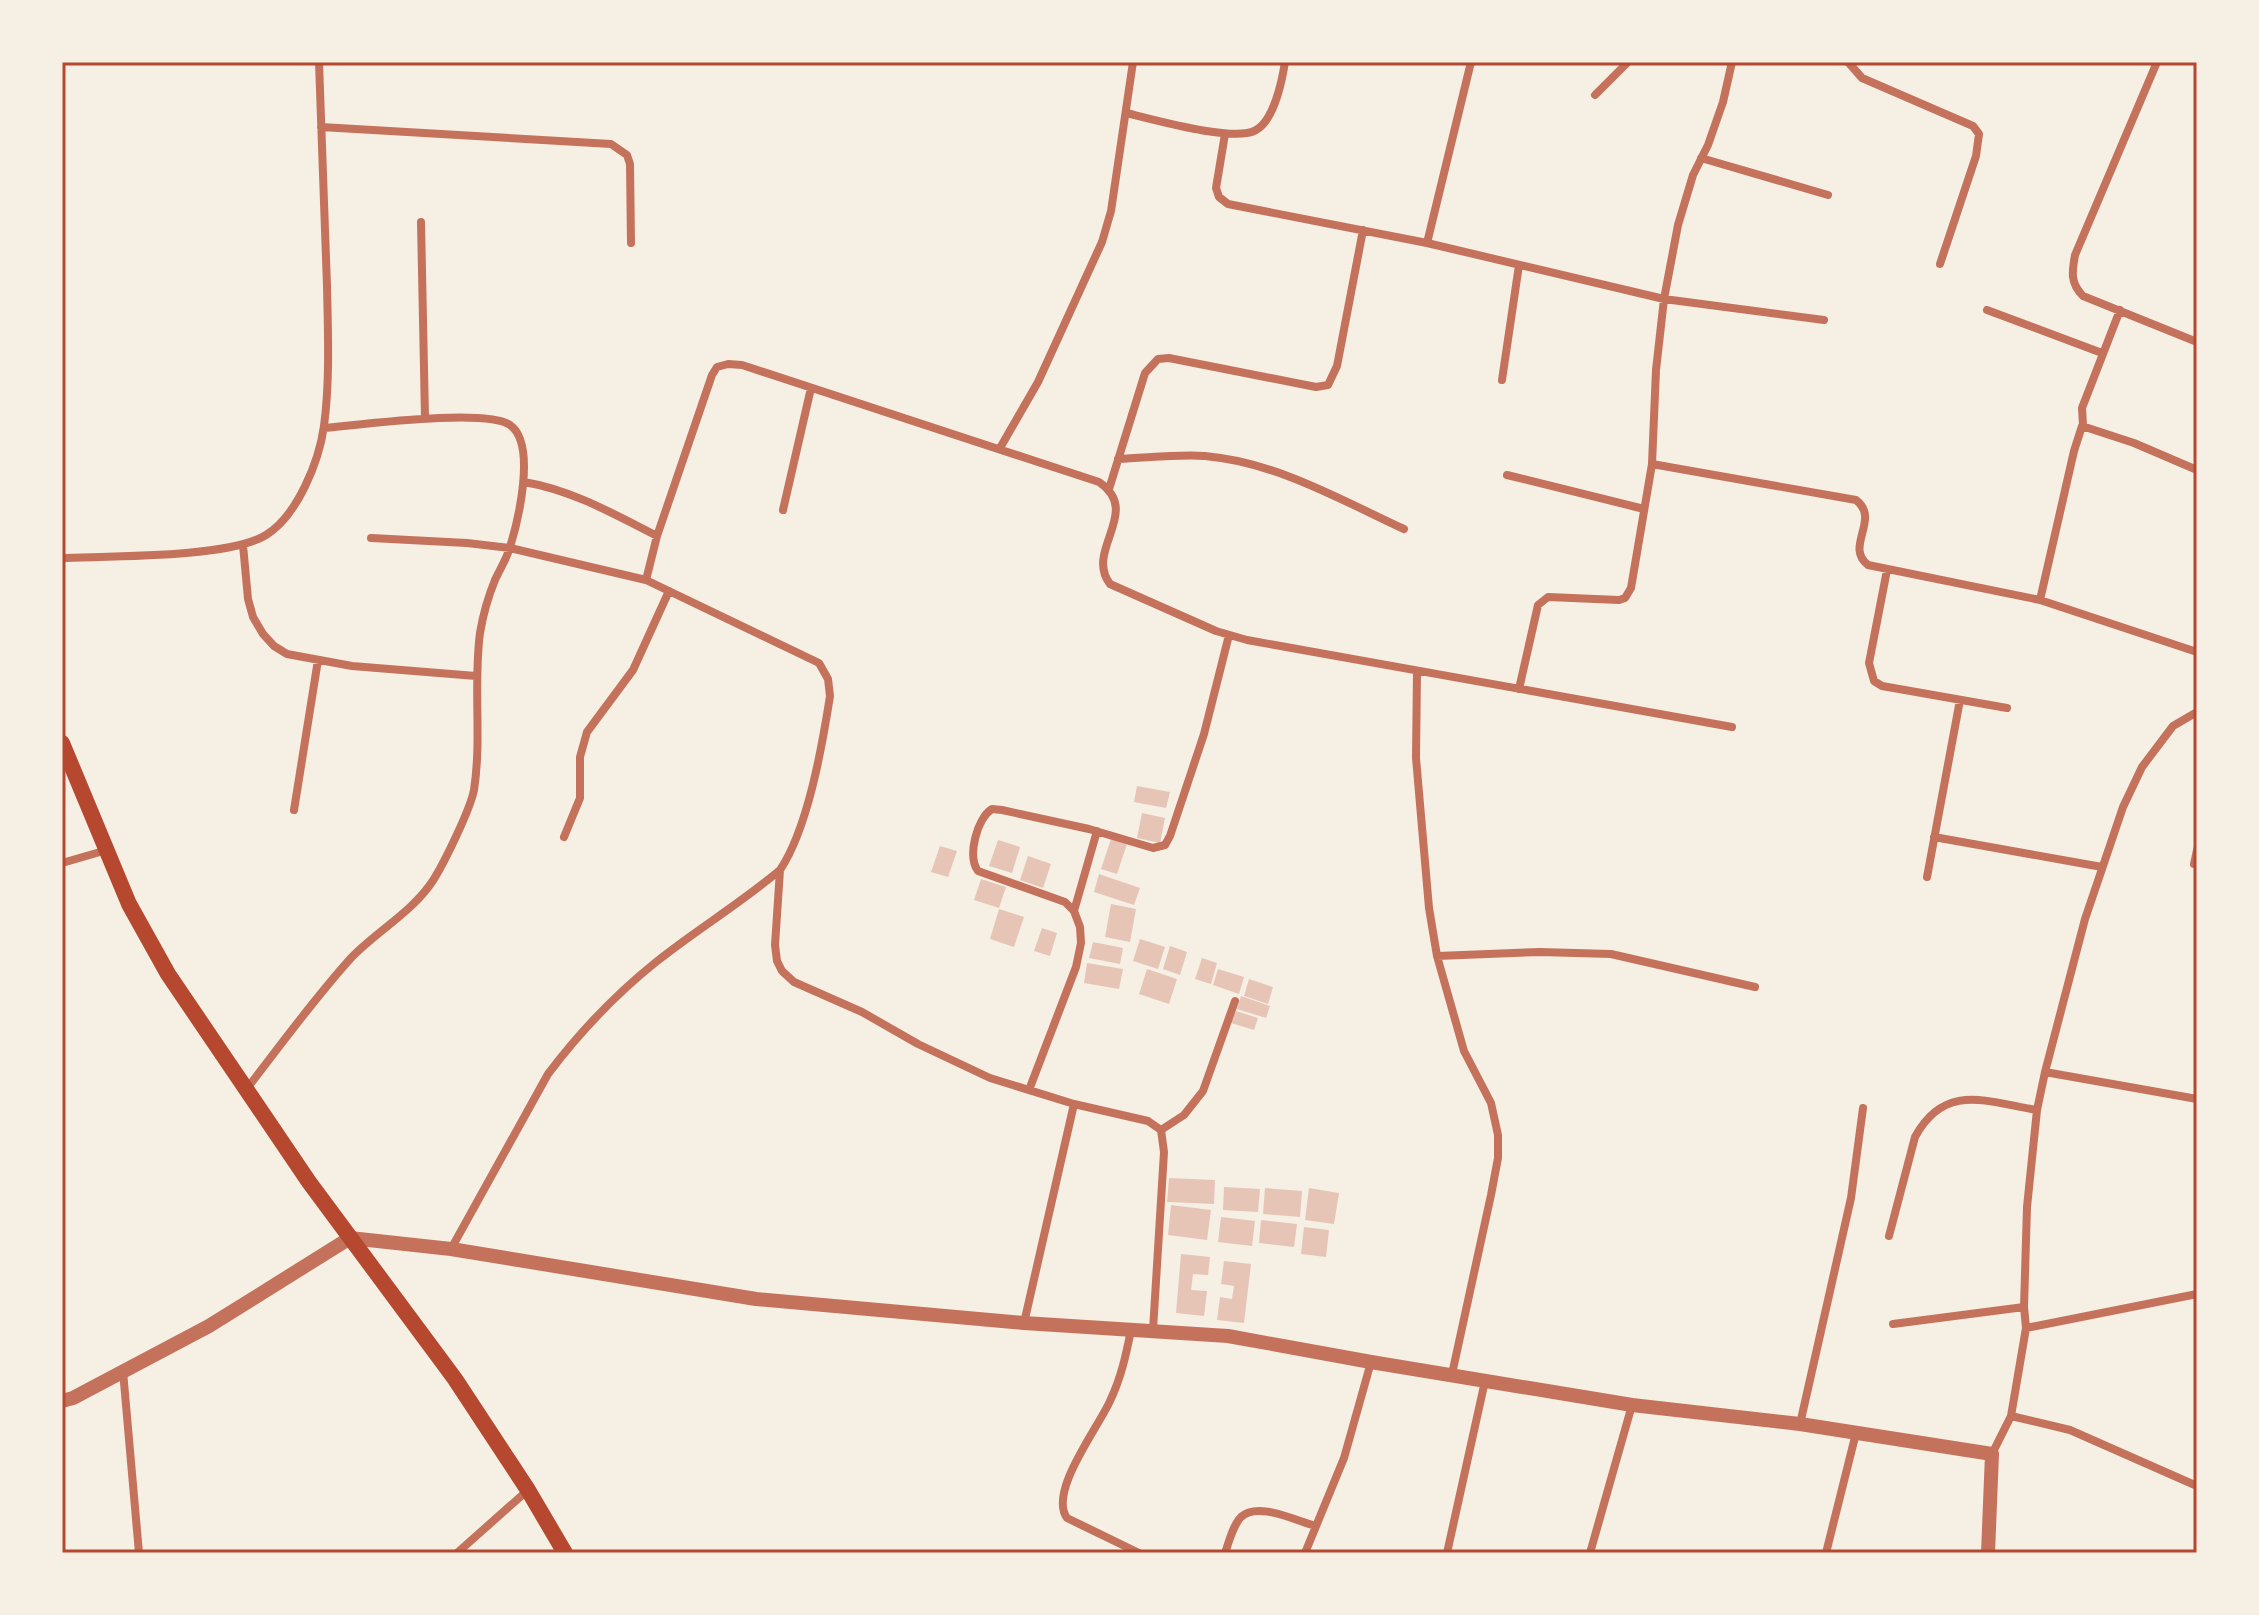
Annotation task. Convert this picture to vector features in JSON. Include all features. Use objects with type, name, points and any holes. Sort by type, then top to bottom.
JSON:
[{"type":"main road","points":[[62,743],[148,942],[245,1091],[455,1379],[565,1553]]},
{"type":"street","points":[[62,558],[208,551],[243,545],[265,536],[293,511],[310,473],[324,428],[328,335],[319,62]]},
{"type":"street","points":[[1000,448],[1038,382],[1102,242],[1111,211],[1133,62]]},
{"type":"street","points":[[1126,113],[1225,134],[1247,134],[1259,129],[1269,115],[1285,62]]},
{"type":"street","points":[[1427,243],[1471,62]]},
{"type":"street","points":[[1595,95],[1628,62]]},
{"type":"street","points":[[1519,689],[1542,599],[1619,600],[1628,595],[1652,464],[1656,370],[1664,299],[1678,225],[1693,175],[1723,102],[1732,62]]},
{"type":"street","points":[[1848,62],[1862,78],[1973,126],[1979,134],[1980,143],[1940,264]]},
{"type":"street","points":[[2157,62],[2075,255],[2072,274],[2074,287],[2083,296],[2197,342]]},
{"type":"street","points":[[321,127],[611,144],[627,155],[630,164],[631,243]]},
{"type":"street","points":[[1225,134],[1216,188],[1222,201],[1427,243],[1664,299],[1824,320]]},
{"type":"street","points":[[1701,158],[1828,195]]},
{"type":"street","points":[[421,222],[425,418]]},
{"type":"street","points":[[1109,489],[1145,373],[1158,359],[1169,358],[1316,387],[1328,385],[1337,366],[1363,230]]},
{"type":"street","points":[[1502,380],[1519,265]]},
{"type":"street","points":[[1987,310],[2102,353]]},
{"type":"street","points":[[2040,600],[2074,451],[2083,425],[2082,408],[2120,310]]},
{"type":"street","points":[[646,580],[657,536],[702,399],[717,367],[742,365],[1099,482],[1115,497],[1117,509],[1103,562],[1103,571],[1110,584],[1229,635],[1732,727]]},
{"type":"street","points":[[783,510],[811,388]]},
{"type":"street","points":[[245,1091],[314,1000],[354,955],[415,902],[434,879],[473,794],[477,748],[476,676],[485,611],[510,548],[524,482],[520,439],[515,429],[496,418],[425,418],[324,428]]},
{"type":"street","points":[[2083,425],[2197,470]]},
{"type":"street","points":[[1118,459],[1206,456],[1237,462],[1320,489],[1404,529]]},
{"type":"street","points":[[1652,464],[1856,500],[1866,512],[1858,548],[1859,558],[1868,565],[2040,600],[2197,652]]},
{"type":"street","points":[[1507,475],[1644,509]]},
{"type":"street","points":[[524,482],[550,486],[590,502],[657,536]]},
{"type":"street","points":[[371,538],[510,548],[646,580],[819,663],[828,679],[830,696],[801,826],[780,870],[655,963],[567,1048],[548,1074],[451,1249]]},
{"type":"street","points":[[243,545],[248,599],[253,617],[263,634],[287,654],[393,670],[476,676]]},
{"type":"street","points":[[1887,570],[1869,663],[1874,681],[1882,686],[2007,708]]},
{"type":"street","points":[[564,837],[580,798],[580,757],[587,732],[633,670],[669,591]]},
{"type":"street","points":[[1029,1090],[1076,967],[1081,943],[1080,927],[1074,911],[1065,902],[978,871],[974,866],[973,853],[983,817],[992,809],[1097,831],[1153,848],[1160,847],[1168,841],[1204,734],[1229,635]]},
{"type":"street","points":[[294,810],[318,660]]},
{"type":"street","points":[[1417,671],[1416,758],[1429,908],[1437,956],[1464,1051],[1491,1103],[1498,1135],[1498,1158],[1491,1195],[1452,1374]]},
{"type":"street","points":[[1927,877],[1960,700]]},
{"type":"street","points":[[1988,1553],[1992,1454],[2011,1416],[2026,1328],[2027,1207],[2037,1110],[2045,1072],[2102,867],[2123,807],[2142,767],[2173,726],[2197,712]]},
{"type":"street","points":[[1074,911],[1097,831]]},
{"type":"street","points":[[1934,837],[2102,867]]},
{"type":"street","points":[[62,863],[107,850]]},
{"type":"street","points":[[2194,864],[2197,850]]},
{"type":"street","points":[[780,870],[775,945],[782,971],[794,982],[862,1012],[918,1044],[990,1078],[1074,1104],[1148,1121],[1161,1130],[1164,1152],[1153,1330]]},
{"type":"street","points":[[1437,956],[1540,952],[1611,954],[1755,987]]},
{"type":"street","points":[[1161,1130],[1184,1115],[1203,1091],[1235,1001]]},
{"type":"street","points":[[2045,1072],[2197,1099]]},
{"type":"street","points":[[1889,1236],[1915,1137],[1933,1112],[1949,1102],[1967,1099],[2037,1110]]},
{"type":"street","points":[[1024,1323],[1074,1104]]},
{"type":"street","points":[[1800,1424],[1851,1198],[1863,1108]]},
{"type":"street","points":[[62,1401],[209,1326],[350,1238],[451,1249],[756,1299],[1024,1323],[1228,1336],[1632,1405],[1800,1424],[1992,1454]]},
{"type":"street","points":[[2026,1328],[2197,1294]]},
{"type":"street","points":[[1893,1324],[2024,1307]]},
{"type":"street","points":[[1131,1330],[1120,1379],[1070,1475],[1061,1503],[1067,1518],[1139,1553]]},
{"type":"street","points":[[1305,1553],[1344,1458],[1371,1362]]},
{"type":"street","points":[[123,1371],[139,1553]]},
{"type":"street","points":[[1447,1553],[1485,1381]]},
{"type":"street","points":[[1590,1553],[1632,1405]]},
{"type":"street","points":[[2011,1416],[2070,1430],[2197,1486]]},
{"type":"street","points":[[1826,1553],[1856,1433]]},
{"type":"street","points":[[457,1553],[528,1490]]},
{"type":"street","points":[[1225,1553],[1238,1521],[1249,1512],[1264,1511],[1316,1526]]},
{"type":"building","points":[[1137,786],[1170,792],[1166,808],[1134,802]]},
{"type":"building","points":[[1142,813],[1165,818],[1160,843],[1137,838]]},
{"type":"building","points":[[1111,839],[1127,844],[1117,874],[1101,869]]},
{"type":"building","points":[[998,840],[1020,847],[1012,873],[989,866]]},
{"type":"building","points":[[940,846],[957,851],[948,877],[931,872]]},
{"type":"building","points":[[1028,856],[1051,864],[1043,888],[1020,880]]},
{"type":"building","points":[[1099,874],[1140,888],[1134,905],[1094,892]]},
{"type":"building","points":[[981,879],[1006,887],[999,908],[974,900]]},
{"type":"building","points":[[1111,904],[1136,909],[1130,942],[1105,937]]},
{"type":"building","points":[[999,909],[1024,917],[1014,947],[990,939]]},
{"type":"building","points":[[1042,928],[1057,933],[1050,956],[1034,951]]},
{"type":"building","points":[[1140,939],[1165,947],[1158,969],[1133,961]]},
{"type":"building","points":[[1093,942],[1123,948],[1120,964],[1089,958]]},
{"type":"building","points":[[1170,946],[1187,952],[1180,975],[1163,969]]},
{"type":"building","points":[[1202,958],[1217,963],[1211,984],[1195,979]]},
{"type":"building","points":[[1087,963],[1123,969],[1119,989],[1084,983]]},
{"type":"building","points":[[1147,969],[1177,979],[1169,1004],[1139,994]]},
{"type":"building","points":[[1218,969],[1244,977],[1239,994],[1213,985]]},
{"type":"building","points":[[1249,979],[1273,987],[1268,1004],[1244,996]]},
{"type":"building","points":[[1241,996],[1270,1006],[1266,1018],[1237,1009]]},
{"type":"building","points":[[1236,1011],[1258,1018],[1254,1030],[1231,1023]]},
{"type":"building","points":[[1169,1178],[1215,1180],[1214,1204],[1167,1202]]},
{"type":"building","points":[[1224,1187],[1260,1189],[1258,1212],[1223,1210]]},
{"type":"building","points":[[1265,1188],[1302,1191],[1300,1217],[1263,1214]]},
{"type":"building","points":[[1309,1188],[1339,1193],[1334,1224],[1305,1220]]},
{"type":"building","points":[[1171,1205],[1211,1210],[1207,1240],[1168,1235]]},
{"type":"building","points":[[1221,1217],[1255,1221],[1252,1246],[1218,1242]]},
{"type":"building","points":[[1261,1220],[1297,1224],[1294,1247],[1259,1243]]},
{"type":"building","points":[[1304,1227],[1329,1230],[1326,1257],[1301,1254]]},
{"type":"building","points":[[1181,1254],[1210,1257],[1208,1275],[1193,1274],[1191,1290],[1207,1291],[1204,1316],[1176,1313]]},
{"type":"building","points":[[1224,1261],[1251,1264],[1244,1323],[1217,1320],[1220,1297],[1232,1299],[1234,1286],[1221,1284]]}]
